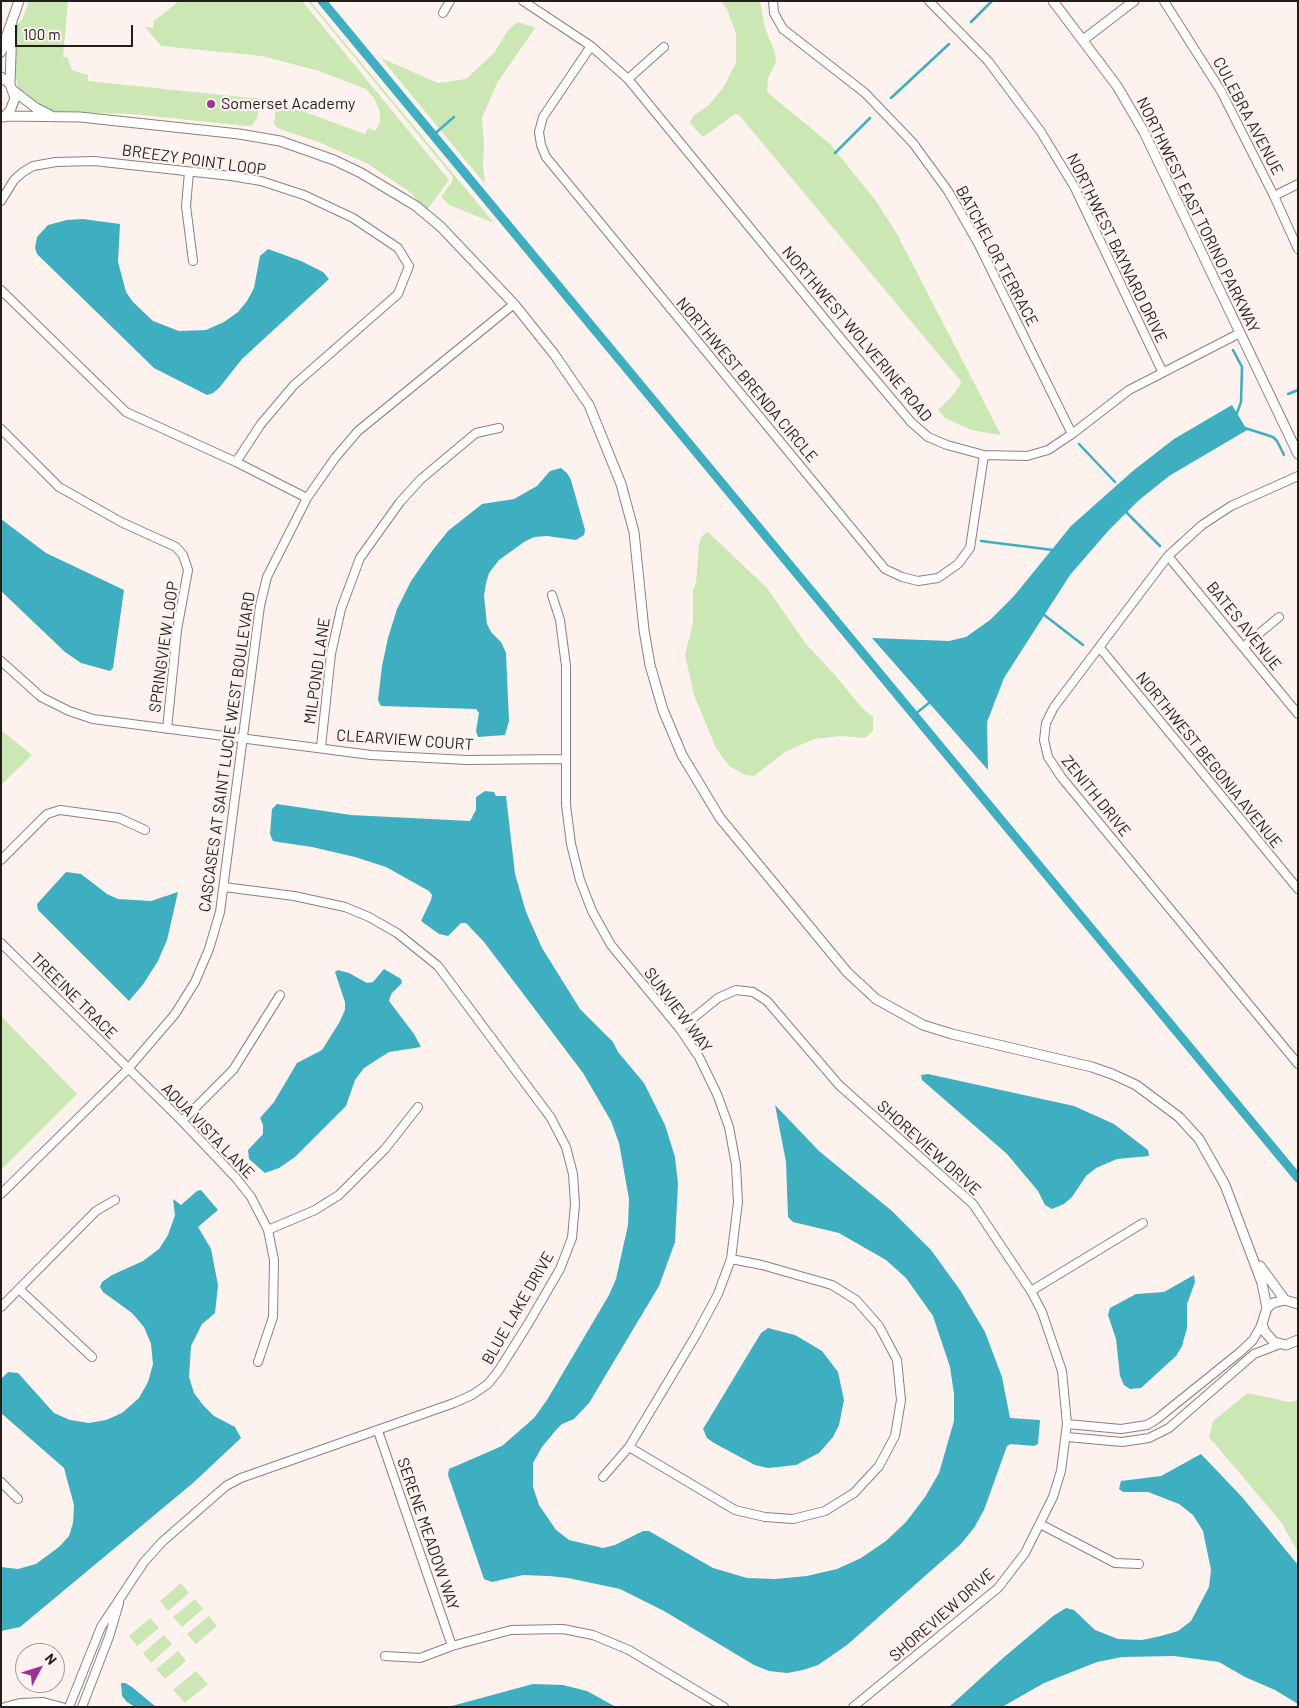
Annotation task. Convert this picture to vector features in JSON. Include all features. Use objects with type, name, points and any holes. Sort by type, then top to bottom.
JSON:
[{"type":"street","points":[[1,52],[19,1]]},
{"type":"street","points":[[443,13],[450,1]]},
{"type":"street","name":"BATCHELOR TERRACE","points":[[773,1],[774,13],[782,30],[865,93],[913,143],[948,191],[978,243],[1072,434]]},
{"type":"street","name":"NORTHWEST BAYNARD DRIVE","points":[[929,1],[988,61],[1042,132],[1075,188],[1162,371]]},
{"type":"street","name":"NORTHWEST EAST TORINO PARKWAY","points":[[1053,1],[1116,86],[1144,132],[1298,454]]},
{"type":"street","points":[[1083,40],[1134,1]]},
{"type":"street","name":"CULEBRA AVENUE","points":[[1164,1],[1221,91],[1274,196],[1298,249]]},
{"type":"street","name":"NORTHWEST WOLVERINE ROAD","points":[[526,2],[591,46],[628,79],[911,422],[928,437],[947,445],[984,455],[1027,456],[1048,450],[1130,390],[1162,371],[1240,333]]},
{"type":"street","points":[[3,118],[14,105],[12,88],[12,24]]},
{"type":"street","name":"NORTHWEST BRENDA CIRCLE","points":[[591,46],[543,118],[539,132],[541,145],[546,157],[885,569],[902,578],[918,581],[938,578],[958,564],[970,548],[984,455]]},
{"type":"street","points":[[628,79],[664,47]]},
{"type":"street","points":[[1,77],[36,108],[53,116]]},
{"type":"street","points":[[3,118],[53,116],[137,122],[256,136],[280,141],[334,160],[388,188],[416,206],[462,247],[514,304],[571,378],[589,405],[621,484],[634,532],[647,647],[663,710],[682,755],[720,818],[846,972],[876,999],[922,1025],[944,1032],[1092,1067],[1136,1085],[1179,1117],[1198,1139],[1213,1161],[1225,1185],[1252,1253],[1262,1283],[1267,1308],[1262,1324],[1253,1340],[1147,1425],[1121,1429],[1067,1424]]},
{"type":"street","name":"BREEZY POINT LOOP","points":[[1,201],[14,180],[23,172],[33,166],[56,162],[94,162],[189,172],[261,181],[304,195],[353,218],[398,248],[409,266],[398,294],[294,385],[261,424],[236,462]]},
{"type":"street","points":[[189,172],[186,206],[193,261]]},
{"type":"street","points":[[1274,196],[1298,184]]},
{"type":"street","points":[[1,290],[126,412],[236,462],[307,498]]},
{"type":"street","name":"CASCASES AT SAINT LUCIE WEST BOULEVARD","points":[[1,1194],[127,1070],[175,1014],[195,982],[220,912],[260,606],[267,577],[307,498],[335,458],[358,431],[514,304]]},
{"type":"street","name":"MILPOND LANE","points":[[321,747],[333,645],[340,609],[360,558],[400,502],[421,479],[476,433],[499,428]]},
{"type":"street","name":"SPRINGVIEW LOOP","points":[[1,429],[59,487],[121,522],[176,546],[183,555],[188,570],[177,630],[167,729]]},
{"type":"street","name":"ZENITH DRIVE","points":[[1298,476],[1231,506],[1202,525],[1168,556],[1144,585],[1100,648],[1048,716],[1044,740],[1048,758],[1062,778],[1298,1064]]},
{"type":"street","name":"BATES AVENUE","points":[[1168,556],[1298,714]]},
{"type":"street","name":"SUNVIEW WAY","points":[[552,595],[560,620],[566,666],[566,805],[580,880],[592,911],[611,945],[680,1029],[699,1056],[717,1094],[728,1127],[736,1165],[738,1202],[731,1259],[718,1294],[696,1335],[629,1447],[603,1477]]},
{"type":"street","points":[[1243,647],[1279,617]]},
{"type":"street","name":"NORTHWEST BEGONIA AVENUE","points":[[1100,648],[1298,889]]},
{"type":"street","name":"SPRINGVIEW LOOP","points":[[1,661],[41,697],[69,711],[93,718],[243,738]]},
{"type":"street","name":"CLEARVIEW COURT","points":[[243,738],[371,755],[467,760],[565,759]]},
{"type":"street","points":[[1,860],[47,814],[60,810],[119,818],[145,830]]},
{"type":"street","name":"BLUE LAKE DRIVE","points":[[69,1707],[89,1654],[102,1627],[144,1562],[162,1542],[226,1486],[241,1478],[378,1431],[472,1394],[488,1384],[499,1370],[560,1269],[572,1238],[575,1204],[573,1174],[566,1147],[551,1118],[438,966],[417,946],[369,917],[345,907],[294,896],[224,887]]},
{"type":"street","name":"TREEINE TRACE","points":[[1,943],[127,1070]]},
{"type":"street","name":"SHOREVIEW DRIVE","points":[[680,1029],[718,998],[736,990],[753,992],[767,1000],[839,1085],[973,1204],[1031,1291],[1042,1312],[1062,1372],[1067,1437],[1058,1480],[1040,1524],[1025,1553],[998,1588],[853,1707]]},
{"type":"street","points":[[182,1121],[232,1070],[280,995]]},
{"type":"street","name":"AQUA VISTA LANE","points":[[127,1070],[182,1121],[236,1178],[251,1197],[268,1230],[274,1260],[274,1309],[258,1362]]},
{"type":"street","points":[[268,1230],[315,1210],[339,1195],[385,1149],[418,1106]]},
{"type":"street","points":[[1,1306],[96,1211],[115,1200]]},
{"type":"street","points":[[1031,1291],[1143,1223]]},
{"type":"street","points":[[1252,1253],[1270,1282],[1293,1300]]},
{"type":"street","points":[[629,1447],[735,1510],[765,1517],[793,1520],[825,1511],[854,1493],[878,1466],[895,1436],[901,1400],[897,1360],[879,1326],[856,1300],[832,1285],[762,1265],[731,1259]]},
{"type":"street","points":[[19,1289],[92,1357]]},
{"type":"street","points":[[1267,1308],[1273,1303],[1293,1300]]},
{"type":"street","points":[[1262,1324],[1269,1338],[1280,1344]]},
{"type":"street","points":[[1067,1437],[1122,1442],[1149,1438],[1169,1428],[1254,1354],[1280,1344],[1295,1344]]},
{"type":"street","points":[[1205,1380],[1213,1390]]},
{"type":"street","name":"SERENE MEADOW WAY","points":[[378,1431],[452,1646]]},
{"type":"street","points":[[1,1482],[18,1499]]},
{"type":"street","points":[[1040,1524],[1115,1563],[1139,1564]]},
{"type":"street","name":"BLUE LAKE DRIVE","points":[[82,1707],[121,1596]]},
{"type":"street","points":[[385,1656],[420,1658],[452,1646],[511,1630],[563,1629],[593,1635],[629,1650],[724,1707]]},
{"type":"street","points":[[89,1654],[100,1659]]},
{"type":"street","points":[[5,1707],[20,1703],[43,1702],[62,1707]]},
{"type":"green space","points":[[29,1],[68,1],[63,57],[67,57],[72,70],[88,75],[88,81],[261,99],[257,118],[252,125],[247,126],[132,114],[49,111],[38,106],[18,88],[14,64],[16,26],[22,20]]},
{"type":"green space","points":[[179,1],[302,1],[449,180],[427,210],[410,192],[368,164],[321,143],[277,128],[274,123],[277,102],[365,134],[368,128],[375,131],[380,123],[380,112],[374,98],[366,89],[319,71],[262,56],[161,46],[145,27],[153,28],[154,21]]},
{"type":"green space","points":[[308,1],[310,1],[494,223],[449,205],[441,197],[452,182],[453,177]]},
{"type":"green space","points":[[721,1],[760,1],[765,28],[775,53],[776,62],[768,78],[767,92],[830,144],[876,201],[897,234],[1001,435],[971,430],[945,418],[938,410],[961,384],[960,380],[739,115],[735,114],[703,137],[690,122],[693,116],[709,105],[723,88],[736,63],[736,34],[727,9]]},
{"type":"green space","points":[[518,22],[535,28],[497,83],[482,118],[485,184],[381,58],[438,83],[466,79],[494,53],[508,30]]},
{"type":"green space","points":[[708,532],[767,588],[806,644],[862,708],[873,717],[873,731],[865,738],[841,736],[814,739],[785,752],[754,776],[746,775],[729,766],[716,748],[694,695],[685,655],[693,623],[693,590],[696,583],[699,544],[702,536]]},
{"type":"green space","points":[[1,730],[32,755],[1,785]]},
{"type":"green space","points":[[1,1016],[77,1094],[1,1170]]},
{"type":"green space","points":[[1248,1393],[1289,1402],[1298,1400],[1298,1552],[1281,1522],[1209,1437],[1213,1421]]},
{"type":"green space","points":[[181,1583],[189,1593],[168,1611],[160,1601]]},
{"type":"green space","points":[[195,1599],[203,1609],[182,1627],[173,1617]]},
{"type":"green space","points":[[209,1616],[217,1626],[196,1644],[187,1634]]},
{"type":"green space","points":[[150,1618],[159,1628],[137,1646],[129,1636]]},
{"type":"green space","points":[[164,1635],[172,1644],[151,1663],[143,1653]]},
{"type":"green space","points":[[178,1651],[186,1661],[165,1679],[156,1669]]},
{"type":"green space","points":[[196,1671],[208,1684],[185,1703],[173,1690]]},
{"type":"water","points":[[83,219],[120,224],[118,262],[126,292],[133,302],[153,321],[179,331],[206,330],[224,322],[238,312],[254,288],[260,256],[268,249],[301,261],[323,272],[329,279],[242,359],[219,388],[207,395],[154,368],[37,254],[35,248],[37,237],[48,225],[67,220]]},
{"type":"water","points":[[1232,405],[1247,430],[1169,476],[1138,501],[1109,530],[1070,575],[1004,678],[987,722],[988,770],[872,638],[949,641],[966,637],[990,620],[1014,596],[1071,526],[1134,470],[1174,439]]},
{"type":"water","points":[[561,468],[571,480],[585,530],[584,535],[576,540],[547,536],[534,537],[499,560],[489,573],[486,583],[484,596],[487,624],[491,632],[501,642],[506,653],[509,721],[505,735],[478,737],[476,731],[479,713],[476,709],[381,706],[378,700],[382,666],[397,609],[411,581],[432,551],[448,531],[482,504],[514,499],[537,486],[550,471]]},
{"type":"water","points":[[1,519],[46,553],[124,590],[113,668],[110,671],[81,663],[65,652],[1,591]]},
{"type":"water","points":[[485,791],[494,792],[496,796],[506,796],[515,874],[526,912],[542,948],[580,1009],[613,1042],[618,1052],[644,1083],[665,1125],[675,1157],[678,1184],[675,1242],[659,1286],[589,1403],[574,1419],[562,1424],[556,1430],[542,1447],[533,1463],[533,1487],[539,1505],[556,1530],[569,1540],[603,1548],[615,1545],[643,1531],[649,1531],[713,1568],[747,1578],[775,1579],[807,1576],[837,1569],[861,1558],[886,1541],[906,1522],[925,1497],[939,1473],[954,1421],[954,1394],[950,1367],[933,1316],[906,1278],[886,1260],[839,1233],[793,1222],[788,1217],[786,1162],[775,1105],[819,1151],[892,1211],[931,1250],[960,1290],[985,1332],[1002,1377],[1010,1418],[1040,1420],[1038,1444],[1034,1446],[1011,1444],[1007,1446],[984,1510],[974,1528],[960,1545],[847,1645],[818,1665],[787,1673],[769,1671],[754,1665],[664,1611],[620,1589],[549,1576],[523,1575],[492,1582],[484,1579],[448,1475],[449,1469],[502,1446],[534,1418],[547,1400],[609,1295],[616,1279],[628,1225],[629,1199],[619,1143],[611,1121],[583,1073],[484,942],[466,923],[461,923],[448,936],[439,934],[421,921],[431,900],[432,895],[429,891],[386,867],[355,857],[312,847],[273,841],[270,834],[272,809],[277,804],[351,815],[470,821],[476,810],[476,797]]},
{"type":"water","points":[[66,872],[81,874],[107,894],[118,899],[151,901],[178,892],[167,940],[158,961],[144,983],[129,1001],[38,910],[37,904]]},
{"type":"water","points":[[384,969],[401,979],[402,983],[391,994],[389,1001],[414,1034],[421,1047],[389,1052],[364,1068],[355,1080],[346,1106],[295,1157],[279,1168],[265,1173],[249,1159],[248,1150],[263,1134],[263,1125],[260,1118],[274,1102],[297,1063],[322,1050],[339,1023],[345,1010],[345,1002],[335,972],[338,970],[349,973],[367,983],[373,982]]},
{"type":"water","points":[[928,1074],[1074,1106],[1114,1124],[1148,1150],[1149,1156],[1117,1159],[1096,1168],[1086,1176],[1072,1197],[1064,1204],[1052,1209],[1045,1205],[1038,1191],[1007,1154],[922,1080],[921,1075]]},
{"type":"water","points":[[201,1190],[218,1210],[198,1227],[211,1249],[218,1285],[215,1313],[202,1324],[191,1346],[189,1377],[194,1393],[203,1405],[214,1416],[235,1427],[241,1438],[193,1483],[20,1627],[1,1631],[1,1567],[18,1569],[36,1564],[59,1547],[69,1536],[73,1523],[74,1505],[64,1468],[1,1413],[1,1379],[8,1372],[18,1373],[54,1413],[70,1420],[89,1423],[106,1420],[122,1413],[139,1398],[148,1382],[153,1364],[151,1344],[144,1327],[132,1313],[103,1292],[100,1287],[102,1282],[112,1275],[143,1261],[159,1249],[168,1235],[175,1215],[173,1199],[181,1205],[197,1191]]},
{"type":"water","points":[[1194,1275],[1195,1282],[1187,1304],[1187,1328],[1182,1346],[1176,1356],[1141,1388],[1130,1389],[1124,1385],[1120,1376],[1116,1339],[1108,1315],[1110,1308],[1136,1294],[1164,1292]]},
{"type":"water","points":[[768,1328],[795,1335],[822,1351],[838,1372],[844,1400],[839,1425],[833,1437],[819,1453],[796,1465],[768,1468],[755,1465],[714,1443],[707,1438],[703,1429],[761,1333]]},
{"type":"water","points":[[1201,1454],[1242,1497],[1298,1565],[1298,1704],[1275,1690],[1245,1677],[1219,1662],[1174,1656],[1122,1657],[1097,1662],[1044,1683],[1002,1707],[949,1707],[1003,1658],[1053,1616],[1066,1608],[1074,1610],[1095,1630],[1118,1639],[1142,1640],[1161,1636],[1178,1631],[1191,1621],[1209,1587],[1211,1570],[1203,1531],[1193,1515],[1179,1504],[1148,1492],[1123,1492],[1119,1489],[1121,1481],[1161,1476]]},
{"type":"water","points":[[121,1683],[132,1687],[156,1707],[135,1707],[127,1702],[122,1696]]},
{"type":"water","points":[[533,1684],[563,1685],[587,1691],[616,1707],[448,1707]]},
{"type":"waterway","points":[[322,1],[1298,1178]]},
{"type":"waterway","points":[[971,22],[992,1]]},
{"type":"waterway","points":[[891,98],[949,44]]},
{"type":"waterway","points":[[432,136],[454,117]]},
{"type":"waterway","points":[[835,153],[870,118]]},
{"type":"waterway","points":[[1233,350],[1242,367],[1241,402],[1237,413]]},
{"type":"waterway","points":[[1288,394],[1298,390]]},
{"type":"waterway","points":[[1245,428],[1273,437],[1284,455]]},
{"type":"waterway","points":[[1079,444],[1115,482]]},
{"type":"waterway","points":[[1124,510],[1160,546]]},
{"type":"waterway","points":[[981,541],[1053,550]]},
{"type":"waterway","points":[[1043,614],[1083,645]]},
{"type":"waterway","points":[[913,716],[930,702]]},
{"type":"place","name":"Somerset Academy","points":[[211,104]]}]
